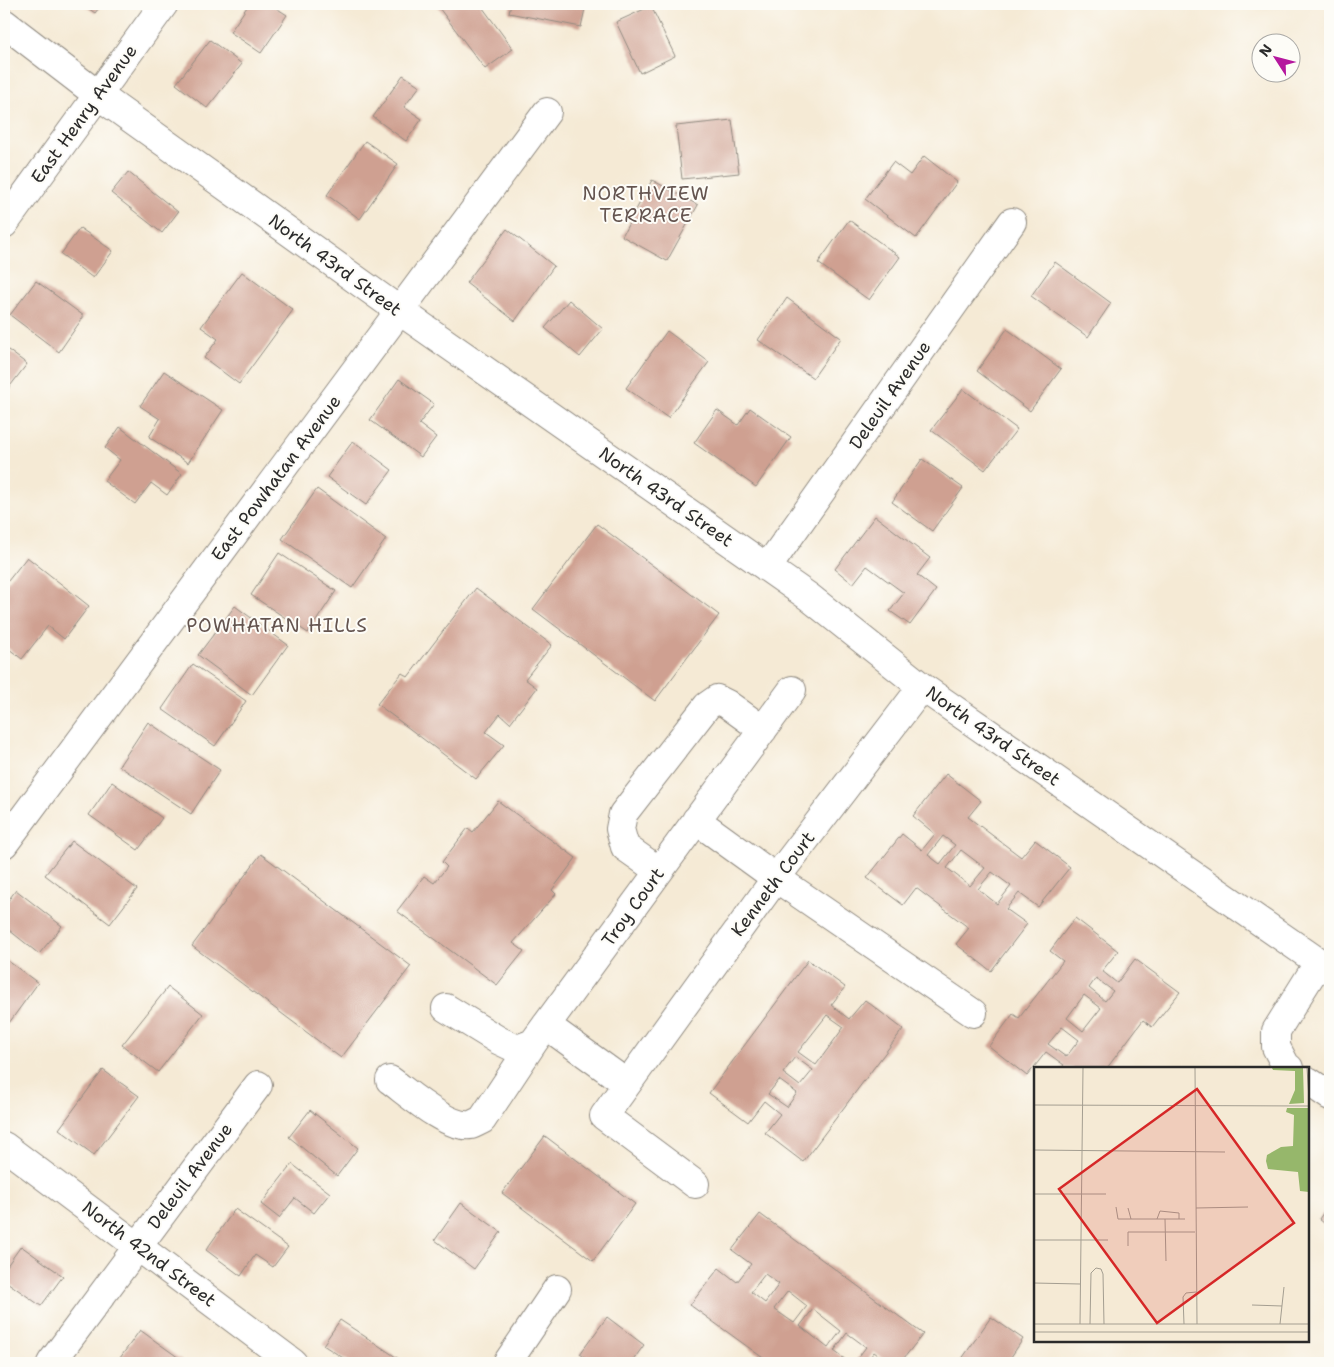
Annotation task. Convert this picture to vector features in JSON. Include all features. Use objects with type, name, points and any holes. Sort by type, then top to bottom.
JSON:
[{"type":"street","name":"East Henry Avenue","points":[[4,224],[164,4]]},
{"type":"street","name":"North 43rd Street","points":[[4,23],[98,95],[400,311],[768,568],[808,597],[922,687],[1325,966]]},
{"type":"street","name":"East Powhatan Avenue","points":[[4,844],[547,112]]},
{"type":"street","name":"Deleuil Avenue","points":[[768,568],[1012,222]]},
{"type":"street","name":"Kenneth Court","points":[[695,1184],[604,1116],[776,878],[922,687]]},
{"type":"street","name":"Troy Court","points":[[390,1080],[440,1117],[457,1123],[471,1125],[482,1120],[540,1034],[792,690]]},
{"type":"street","points":[[659,871],[625,847],[620,829],[623,814],[707,706],[717,700],[727,704],[763,730]]},
{"type":"street","points":[[696,820],[776,878],[973,1013]]},
{"type":"street","points":[[1288,1067],[1276,1047],[1276,1031],[1325,966]]},
{"type":"street","points":[[446,1008],[498,1040],[517,1049],[540,1034],[626,1083]]},
{"type":"street","points":[[1309,1082],[1330,1096]]},
{"type":"street","name":"Deleuil Avenue","points":[[51,1363],[258,1085]]},
{"type":"street","name":"North 42nd Street","points":[[4,1146],[293,1363]]},
{"type":"street","points":[[507,1363],[557,1289]]},
{"type":"building","points":[[82,4],[102,4],[95,13]]},
{"type":"building","points":[[249,4],[270,4],[287,15],[261,53],[230,32]]},
{"type":"building","points":[[436,4],[480,4],[513,49],[485,69]]},
{"type":"building","points":[[511,4],[586,4],[581,27],[509,13]]},
{"type":"building","points":[[651,6],[675,56],[640,73],[616,22]]},
{"type":"building","points":[[210,40],[242,64],[207,108],[176,84]]},
{"type":"building","points":[[403,75],[420,86],[404,107],[422,119],[406,141],[373,117]]},
{"type":"building","points":[[732,120],[739,173],[682,179],[676,126]]},
{"type":"building","points":[[365,141],[398,164],[360,219],[327,195]]},
{"type":"building","points":[[924,156],[957,182],[916,238],[865,199],[893,162],[910,175]]},
{"type":"building","points":[[128,172],[178,212],[162,233],[111,193]]},
{"type":"building","points":[[652,180],[698,205],[667,261],[622,236]]},
{"type":"building","points":[[849,220],[900,257],[869,300],[818,263]]},
{"type":"building","points":[[80,228],[113,251],[93,278],[61,254]]},
{"type":"building","points":[[507,229],[554,266],[515,321],[466,283]]},
{"type":"building","points":[[1055,262],[1111,303],[1088,337],[1031,296]]},
{"type":"building","points":[[242,272],[293,310],[239,384],[204,358],[218,339],[201,327]]},
{"type":"building","points":[[36,281],[84,316],[59,352],[10,315]]},
{"type":"building","points":[[787,298],[841,338],[813,378],[758,340]]},
{"type":"building","points":[[569,300],[603,329],[580,357],[545,328]]},
{"type":"building","points":[[1007,329],[1061,369],[1030,411],[977,371]]},
{"type":"building","points":[[667,331],[709,362],[668,418],[626,388]]},
{"type":"building","points":[[4,347],[27,364],[4,394]]},
{"type":"building","points":[[164,371],[223,410],[188,463],[149,437],[160,419],[140,406]]},
{"type":"building","points":[[399,379],[434,404],[419,424],[436,437],[421,457],[370,420]]},
{"type":"building","points":[[963,389],[1017,429],[985,470],[931,430]]},
{"type":"building","points":[[750,408],[791,437],[756,487],[694,443],[717,410],[738,425]]},
{"type":"building","points":[[120,427],[182,474],[167,495],[151,483],[135,504],[104,481],[120,460],[105,448]]},
{"type":"building","points":[[353,441],[392,470],[366,505],[327,477]]},
{"type":"building","points":[[922,459],[963,488],[932,531],[892,502]]},
{"type":"building","points":[[317,489],[386,539],[352,588],[282,539]]},
{"type":"building","points":[[875,516],[930,558],[917,575],[936,590],[910,625],[890,611],[904,593],[867,566],[853,584],[835,569]]},
{"type":"building","points":[[597,524],[719,615],[655,701],[533,609]]},
{"type":"building","points":[[279,553],[336,591],[308,633],[251,595]]},
{"type":"building","points":[[27,557],[89,606],[64,639],[48,626],[22,659],[4,645],[4,586]]},
{"type":"building","points":[[476,588],[552,645],[525,679],[537,688],[510,723],[500,714],[486,732],[504,745],[476,779],[377,704],[402,673],[408,677]]},
{"type":"building","points":[[235,606],[288,645],[252,695],[198,655]]},
{"type":"building","points":[[193,664],[246,701],[215,746],[162,709]]},
{"type":"building","points":[[148,722],[220,770],[191,814],[119,766]]},
{"type":"building","points":[[946,774],[981,801],[968,817],[1021,857],[1035,840],[1070,867],[1038,907],[1019,893],[1006,909],[1027,924],[991,971],[956,944],[969,928],[916,888],[903,905],[867,878],[902,834],[922,850],[935,834],[913,816]],"holes":[[[943,836],[955,845],[940,864],[928,855]],[[961,850],[985,868],[970,886],[947,868]],[[992,872],[1011,886],[997,904],[978,889]]]},
{"type":"building","points":[[112,782],[162,818],[138,850],[89,815]]},
{"type":"building","points":[[498,801],[576,858],[552,890],[556,894],[513,943],[524,951],[497,985],[397,911],[424,876],[434,883],[447,867],[442,862],[468,828],[473,832]]},
{"type":"building","points":[[72,841],[137,889],[110,924],[45,875]]},
{"type":"building","points":[[261,854],[411,966],[341,1058],[192,946]]},
{"type":"building","points":[[16,890],[62,926],[39,954],[4,926],[4,906]]},
{"type":"building","points":[[1075,918],[1118,951],[1102,971],[1117,983],[1135,959],[1180,992],[1152,1027],[1143,1020],[1108,1067],[1062,1067],[1064,1065],[1046,1052],[1027,1076],[989,1046],[1013,1014],[1019,1018],[1063,961],[1050,951]],"holes":[[[1096,978],[1113,991],[1105,1001],[1089,988]],[[1084,995],[1101,1008],[1083,1031],[1067,1018]],[[1062,1027],[1079,1040],[1066,1057],[1048,1044]]]},
{"type":"building","points":[[4,958],[38,983],[9,1023],[4,1020]]},
{"type":"building","points":[[808,960],[845,987],[831,1005],[849,1019],[865,1000],[903,1029],[803,1162],[765,1133],[780,1114],[764,1101],[748,1122],[709,1093]],"holes":[[[827,1015],[844,1027],[816,1065],[798,1052]],[[795,1057],[813,1070],[800,1086],[783,1073]],[[779,1080],[797,1093],[787,1107],[768,1094]]]},
{"type":"building","points":[[168,987],[203,1014],[158,1072],[122,1045]]},
{"type":"building","points":[[103,1070],[139,1096],[94,1155],[59,1129]]},
{"type":"building","points":[[310,1110],[358,1148],[337,1176],[289,1137]]},
{"type":"building","points":[[545,1136],[635,1204],[593,1261],[502,1193]]},
{"type":"building","points":[[292,1164],[330,1193],[314,1213],[295,1198],[279,1218],[261,1204]]},
{"type":"building","points":[[461,1203],[501,1232],[474,1269],[435,1240]]},
{"type":"building","points":[[1330,1203],[1330,1228],[1319,1219]]},
{"type":"building","points":[[235,1209],[288,1247],[273,1267],[255,1255],[241,1276],[206,1250]]},
{"type":"building","points":[[760,1214],[923,1334],[900,1363],[889,1363],[874,1352],[865,1363],[854,1363],[866,1347],[847,1333],[834,1351],[850,1363],[770,1363],[690,1305],[719,1268],[737,1282],[751,1264],[732,1250]],"holes":[[[765,1274],[779,1284],[765,1303],[751,1292]],[[788,1291],[807,1306],[794,1323],[774,1309]],[[813,1309],[841,1331],[828,1348],[800,1326]]]},
{"type":"building","points":[[21,1246],[63,1276],[41,1306],[4,1280],[4,1270]]},
{"type":"building","points":[[607,1317],[644,1345],[631,1363],[593,1363],[580,1354]]},
{"type":"building","points":[[991,1317],[1023,1339],[1007,1363],[959,1363]]},
{"type":"building","points":[[340,1320],[405,1363],[351,1363],[323,1345]]},
{"type":"building","points":[[140,1330],[186,1363],[127,1363],[120,1358]]},
{"type":"district","name":"NORTHVIEW TERRACE","points":[[646,204]]},
{"type":"district","name":"POWHATAN HILLS","points":[[277,625]]}]
